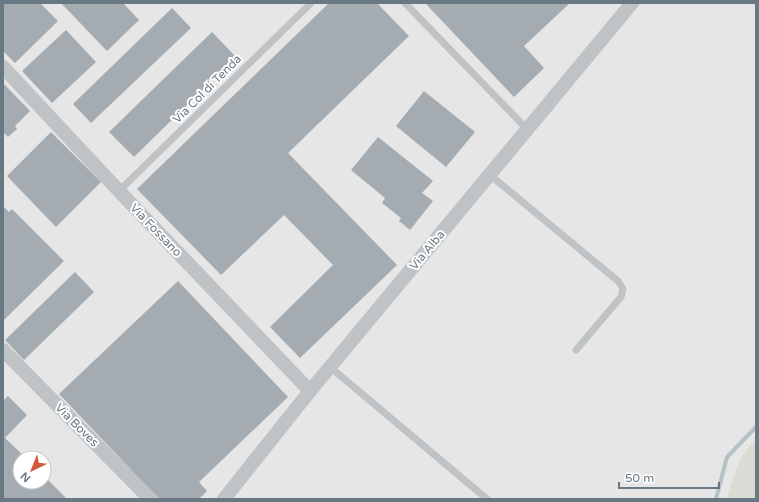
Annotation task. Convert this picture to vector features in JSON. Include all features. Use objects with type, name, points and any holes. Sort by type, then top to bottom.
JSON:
[{"type":"street","name":"Via Alba","points":[[224,499],[310,391],[632,3]]},
{"type":"street","name":"Via Fossano","points":[[3,67],[310,391]]},
{"type":"street","name":"Via Boves","points":[[3,350],[150,499]]},
{"type":"lane","name":"Via Col di Tenda","points":[[119,191],[311,3]]},
{"type":"lane","points":[[405,3],[527,129]]},
{"type":"lane","points":[[490,175],[618,281],[623,289],[620,297],[576,350]]},
{"type":"lane","points":[[330,367],[487,499]]},
{"type":"shaded area","points":[[3,3],[756,3],[756,439],[747,448],[741,460],[727,499],[3,499]]},
{"type":"shaded area","points":[[756,439],[756,499],[727,499],[734,475],[741,459]]},
{"type":"building","points":[[3,3],[40,3],[58,21],[15,63],[3,51]]},
{"type":"building","points":[[61,3],[123,3],[139,20],[107,51]]},
{"type":"building","points":[[329,3],[377,3],[409,36],[288,153],[397,265],[300,358],[270,327],[333,265],[284,215],[221,275],[137,189]]},
{"type":"building","points":[[425,3],[570,3],[524,46],[544,68],[514,97]]},
{"type":"building","points":[[172,8],[191,28],[91,123],[73,104]]},
{"type":"building","points":[[66,30],[96,62],[52,103],[22,71]]},
{"type":"building","points":[[212,32],[236,57],[134,157],[109,132]]},
{"type":"building","points":[[3,83],[30,111],[15,126],[17,129],[8,137],[3,132]]},
{"type":"building","points":[[424,91],[475,132],[446,167],[396,126]]},
{"type":"building","points":[[51,132],[101,182],[56,227],[7,176]]},
{"type":"building","points":[[378,137],[433,181],[422,193],[433,201],[410,230],[399,221],[401,218],[382,203],[385,198],[351,170]]},
{"type":"building","points":[[3,206],[9,212],[12,209],[64,261],[3,321]]},
{"type":"building","points":[[75,272],[94,292],[24,360],[5,340]]},
{"type":"building","points":[[178,281],[288,397],[199,482],[207,491],[199,499],[159,499],[59,394]]},
{"type":"building","points":[[8,396],[27,415],[5,438],[18,450],[12,450],[12,490],[52,490],[52,484],[67,499],[3,499],[3,401]]},
{"type":"waterway","points":[[716,499],[727,457],[756,427]]}]
